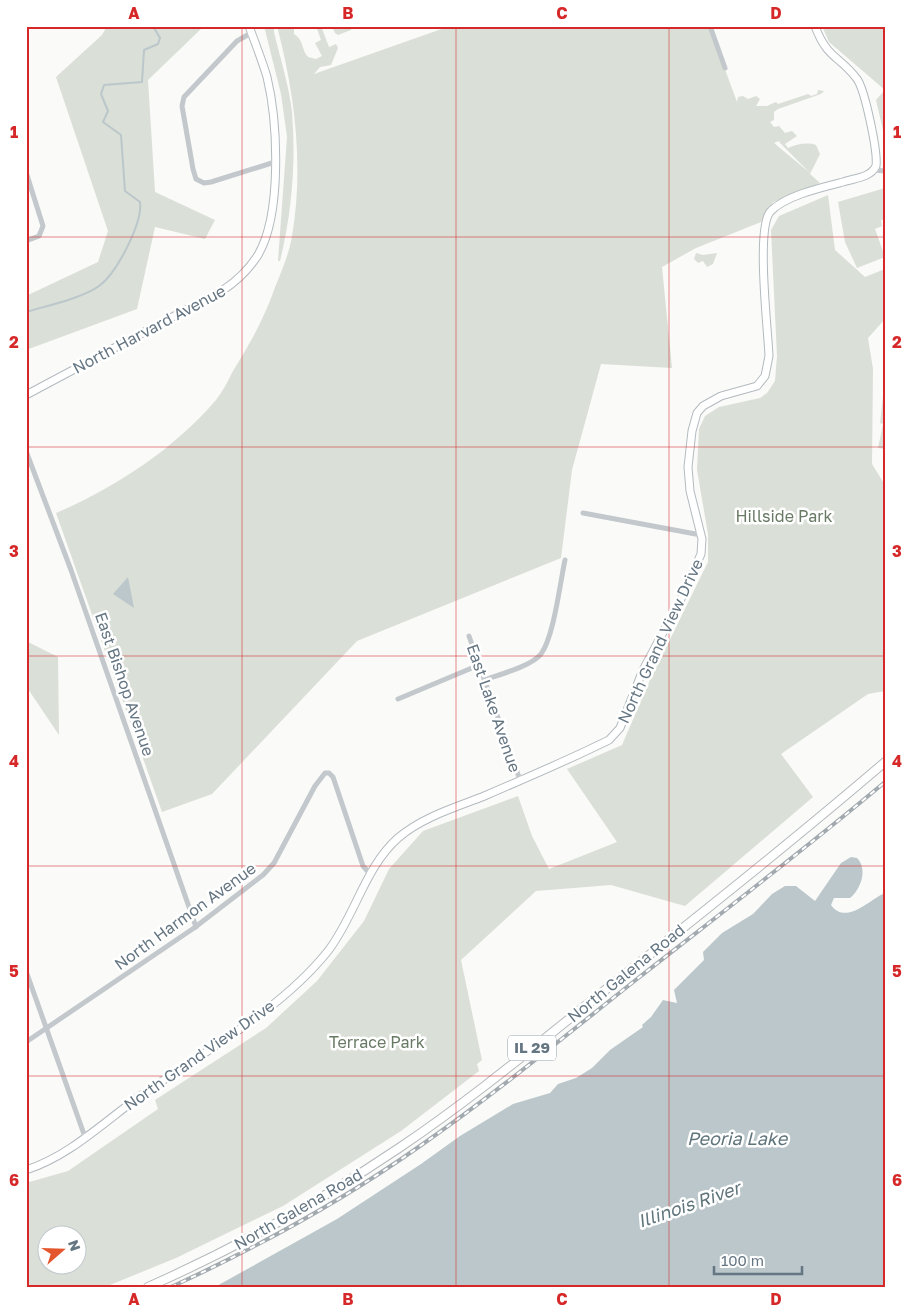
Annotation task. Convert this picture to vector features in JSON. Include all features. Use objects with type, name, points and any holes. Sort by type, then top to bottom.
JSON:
[{"type":"main road","name":"North Galena Road","points":[[148,1287],[223,1252],[287,1218],[406,1144],[606,990],[885,762]]},
{"type":"street","points":[[710,26],[725,68]]},
{"type":"street","points":[[815,26],[826,51],[853,74],[864,91],[876,155],[874,170],[885,172]]},
{"type":"street","points":[[250,29],[265,71],[270,96],[275,162],[208,183],[196,178],[191,162],[182,108],[184,97],[250,29]]},
{"type":"street","name":"North Harvard Avenue","points":[[26,395],[212,296],[235,281],[256,257],[265,238],[271,206],[275,162]]},
{"type":"street","name":"North Grand View Drive","points":[[26,1170],[52,1159],[85,1137],[138,1098],[243,1027],[300,980],[332,946],[387,849],[414,826],[586,751],[606,741],[617,732],[643,670],[698,563],[702,549],[701,535],[690,491],[688,467],[692,431],[697,413],[703,406],[721,396],[757,386],[765,376],[769,363],[764,254],[764,231],[768,215],[789,200],[822,187],[866,175],[874,170]]},
{"type":"street","points":[[26,172],[43,226],[39,236],[26,241]]},
{"type":"street","name":"East Bishop Avenue","points":[[26,451],[71,570],[196,927]]},
{"type":"street","points":[[583,513],[701,535]]},
{"type":"street","points":[[484,680],[516,669],[540,656],[548,639],[565,560]]},
{"type":"street","name":"East Lake Avenue","points":[[469,636],[520,780]]},
{"type":"street","points":[[398,699],[479,665]]},
{"type":"street","name":"North Harmon Avenue","points":[[26,1042],[196,927],[270,868],[322,776],[327,773],[333,777],[363,866],[371,875]]},
{"type":"street","points":[[26,971],[85,1137]]},
{"type":"green space","points":[[107,26],[204,26],[148,80],[155,192],[215,220],[205,239],[155,227],[137,309],[26,350],[26,296],[98,262],[108,231],[56,77],[102,35]]},
{"type":"green space","points":[[264,26],[274,26],[292,112],[294,149],[292,187],[288,224],[280,261],[278,261],[287,137],[281,94]]},
{"type":"green space","points":[[277,26],[294,26],[294,34],[301,42],[308,57],[316,59],[322,56],[315,43],[321,40],[316,26],[321,26],[329,47],[336,44],[338,48],[331,65],[320,67],[314,74],[450,26],[709,26],[737,102],[738,97],[743,96],[748,99],[756,96],[760,99],[756,106],[767,106],[808,94],[811,96],[817,94],[818,90],[824,91],[821,94],[778,109],[774,112],[774,120],[770,122],[774,127],[779,126],[785,133],[792,131],[797,136],[785,144],[788,148],[802,144],[816,145],[820,154],[810,174],[820,183],[773,202],[761,222],[696,248],[662,267],[672,368],[601,364],[572,470],[561,558],[357,641],[212,794],[162,812],[56,513],[100,492],[142,466],[182,435],[219,397],[261,322],[287,257],[296,210],[296,131],[289,78]],"holes":[[[779,141],[810,173],[774,143]]]},
{"type":"green space","points":[[332,26],[352,26],[351,30],[338,35]]},
{"type":"green space","points":[[822,26],[885,26],[885,90],[829,42]]},
{"type":"green space","points":[[885,90],[885,139],[876,100]]},
{"type":"green space","points":[[885,188],[885,219],[881,220],[882,226],[875,229],[885,257],[857,268],[845,242],[838,202]]},
{"type":"green space","points":[[828,195],[835,250],[865,277],[885,269],[885,319],[868,338],[873,369],[872,464],[885,485],[885,691],[868,694],[781,754],[813,797],[685,906],[611,885],[536,891],[461,960],[482,1060],[477,1064],[479,1071],[401,1131],[283,1206],[176,1258],[105,1287],[26,1287],[26,1183],[68,1171],[158,1109],[155,1100],[266,1028],[317,981],[364,921],[389,869],[423,831],[518,796],[532,836],[549,869],[617,842],[567,769],[622,745],[650,680],[708,562],[708,534],[697,470],[699,429],[705,416],[719,407],[760,398],[767,393],[775,381],[777,356],[771,230],[779,216]]},
{"type":"green space","points":[[696,253],[703,255],[717,253],[713,264],[707,267],[703,261],[698,263],[694,259]]},
{"type":"green space","points":[[883,397],[885,397],[885,449],[878,448],[883,424],[880,423]]},
{"type":"green space","points":[[26,641],[58,657],[59,735],[26,686]]},
{"type":"water","points":[[128,577],[134,608],[113,594]]},
{"type":"water","name":"Peoria Lake","points":[[851,857],[857,858],[862,868],[863,873],[860,884],[850,898],[834,898],[831,905],[837,911],[851,912],[885,893],[885,1287],[215,1287],[337,1219],[460,1136],[513,1104],[550,1093],[558,1084],[576,1078],[592,1068],[610,1050],[643,1027],[642,1025],[651,1017],[663,1000],[677,1003],[674,990],[704,960],[703,952],[722,933],[753,914],[772,894],[785,886],[796,886],[815,901],[841,863]]},
{"type":"waterway","points":[[26,312],[74,298],[99,286],[113,271],[133,235],[140,211],[140,202],[125,191],[121,135],[103,122],[108,111],[101,94],[104,85],[142,82],[144,50],[158,44],[160,38],[153,26]]},
{"type":"railway","points":[[171,1287],[236,1256],[299,1222],[360,1186],[420,1146],[530,1064],[793,857],[885,782]]},
{"type":"park label","name":"Hillside Park","points":[[784,516]]},
{"type":"park label","name":"Terrace Park","points":[[377,1042]]},
{"type":"water label","name":"Illinois River","points":[[689,1205]]}]
